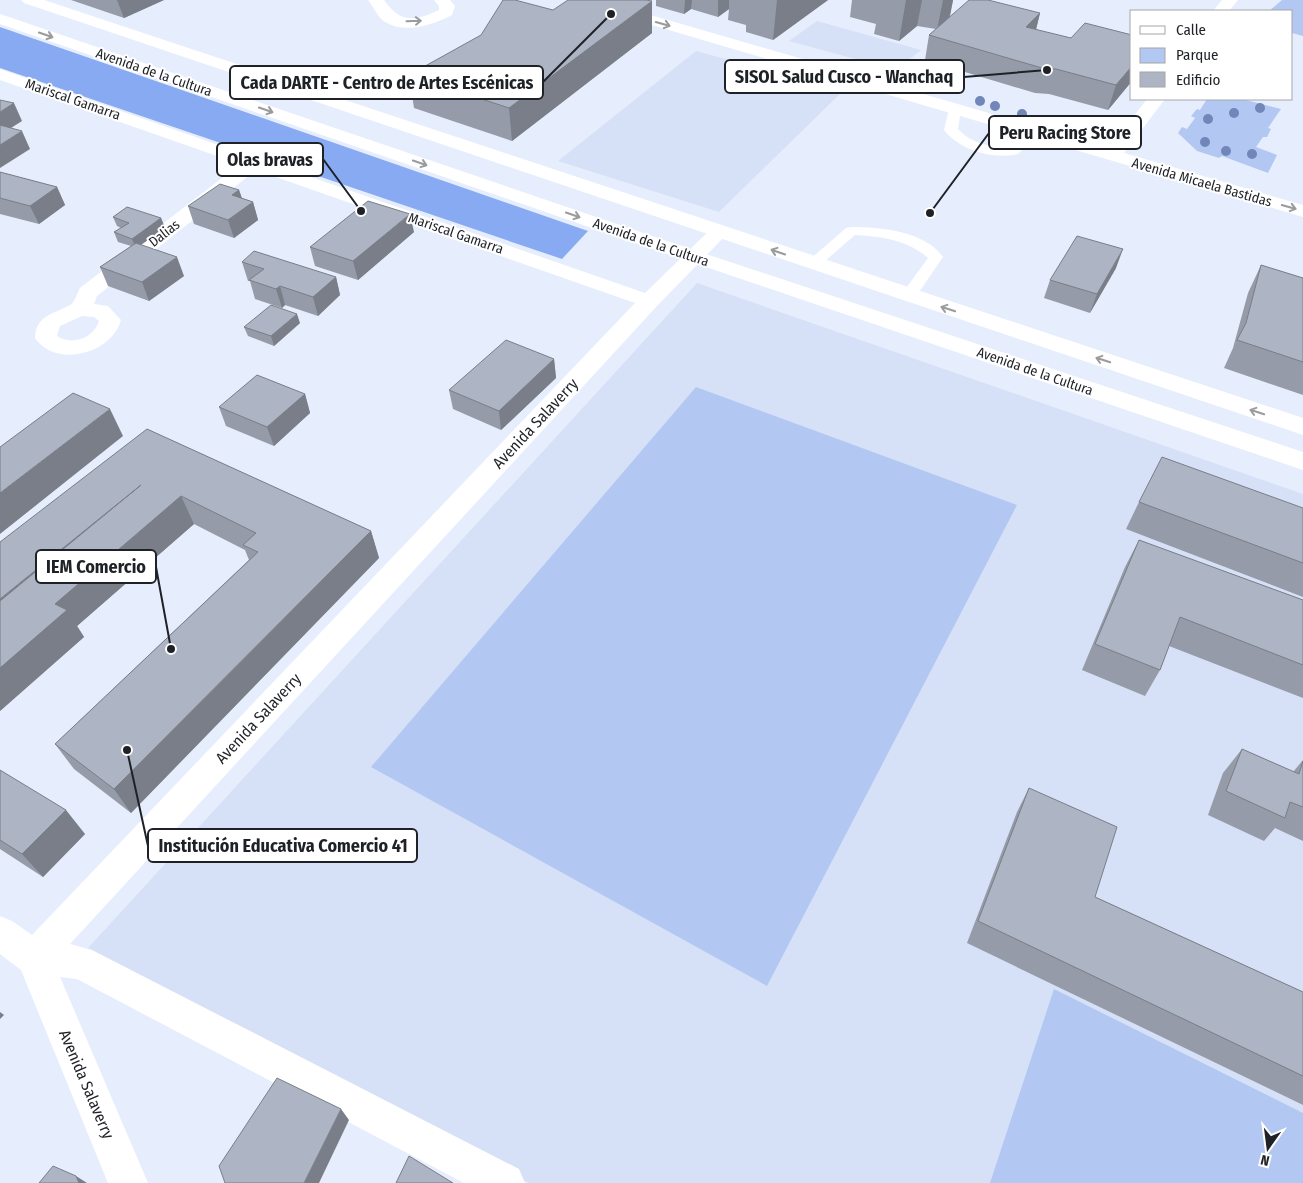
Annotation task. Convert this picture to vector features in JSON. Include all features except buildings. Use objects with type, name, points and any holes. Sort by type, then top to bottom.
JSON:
[{"type":"street","name":"Avenida de la Cultura","points":[[30,0],[1303,427]]},
{"type":"street","points":[[376,0],[389,17],[400,21],[415,22],[437,18],[446,12],[447,6],[442,0]]},
{"type":"street","name":"Avenida Micaela Bastidas","points":[[582,0],[1303,211]]},
{"type":"street","points":[[1222,10],[1230,0]]},
{"type":"street","name":"Avenida de la Cultura","points":[[0,19],[693,256],[1303,461]]},
{"type":"street","name":"Mariscal Gamarra","points":[[0,74],[649,301]]},
{"type":"street","points":[[1113,155],[1155,100]]},
{"type":"street","name":"Dalias","points":[[81,309],[88,293],[255,162]]},
{"type":"street","points":[[649,301],[719,232]]},
{"type":"street","name":"Avenida Salaverry","points":[[128,1183],[34,958],[649,301]]},
{"type":"street","points":[[0,933],[34,958],[80,962],[505,1183]]},
{"type":"lane","points":[[955,109],[951,130],[959,140],[992,151],[1013,151],[1034,132]]},
{"type":"lane","points":[[813,264],[851,231],[877,231],[928,248],[936,256],[909,296]]},
{"type":"shaded area","points":[[817,21],[921,50],[896,70],[789,41]]},
{"type":"shaded area","points":[[0,27],[588,231],[562,259],[0,68]]},
{"type":"shaded area","points":[[696,51],[843,91],[719,212],[558,161]]},
{"type":"shaded area","points":[[697,283],[1303,494],[1303,1183],[529,1183],[88,948]]},
{"type":"green space","points":[[1282,0],[1303,0],[1303,36],[1293,33],[1293,10],[1270,10]]},
{"type":"green space","points":[[1206,100],[1246,100],[1281,109],[1268,128],[1271,129],[1267,137],[1263,137],[1256,147],[1277,155],[1268,173],[1222,156],[1219,158],[1197,151],[1178,133],[1182,127],[1187,129],[1195,118],[1191,116],[1197,109],[1200,110]]},
{"type":"green space","points":[[696,387],[1017,505],[767,986],[371,767]]},
{"type":"green space","points":[[1054,989],[1303,1113],[1303,1183],[990,1183]]},
{"type":"place","name":"Cada DARTE - Centro de Artes Escénicas","points":[[611,14]]},
{"type":"place","name":"SISOL Salud Cusco - Wanchaq","points":[[1047,70]]},
{"type":"place","name":"Olas bravas","points":[[361,211]]},
{"type":"place","name":"Peru Racing Store","points":[[930,213]]},
{"type":"place","name":"IEM Comercio","points":[[171,649]]},
{"type":"place","name":"Institución Educativa Comercio 41","points":[[127,750]]}]
